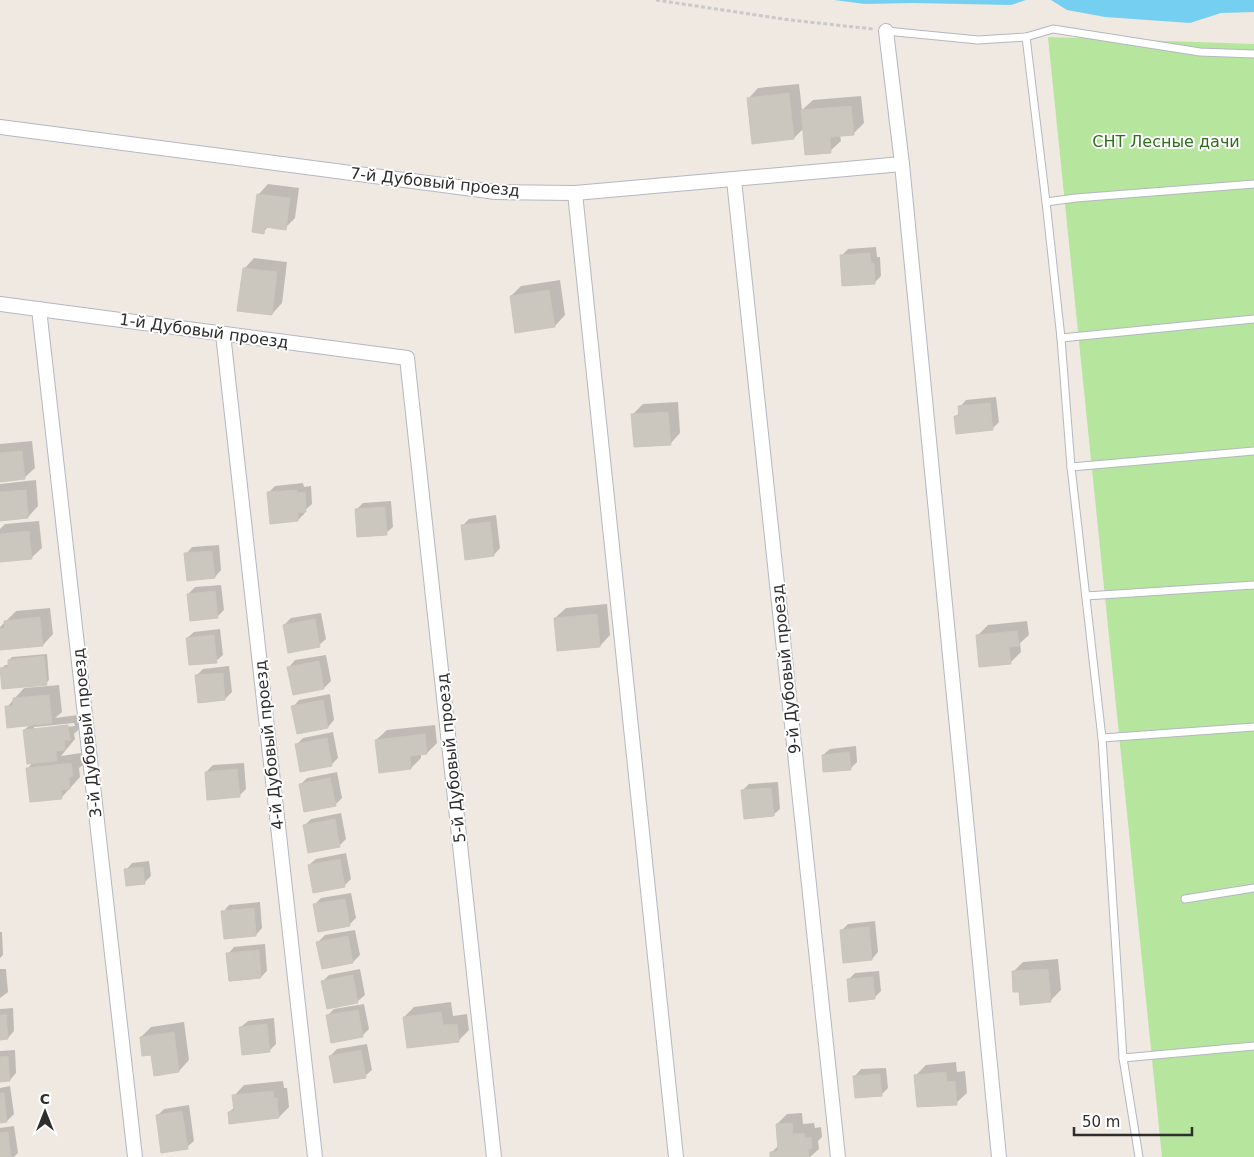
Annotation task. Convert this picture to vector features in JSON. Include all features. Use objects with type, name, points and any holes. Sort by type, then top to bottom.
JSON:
[{"type":"street","points":[[886,31],[902,164],[999,1157]]},
{"type":"street","name":"7-й Дубовый проезд","points":[[0,127],[496,192],[575,193],[902,164]]},
{"type":"street","name":"9-й Дубовый проезд","points":[[734,180],[838,1157]]},
{"type":"street","points":[[575,193],[676,1157]]},
{"type":"street","name":"1-й Дубовый проезд","points":[[0,304],[407,358]]},
{"type":"street","name":"3-й Дубовый проезд","points":[[39,309],[135,1157]]},
{"type":"street","name":"4-й Дубовый проезд","points":[[223,334],[315,1157]]},
{"type":"street","name":"5-й Дубовый проезд","points":[[407,358],[494,1157]]},
{"type":"lane","points":[[886,31],[978,40],[1026,37],[1053,29],[1200,52],[1254,54]]},
{"type":"lane","points":[[1026,37],[1061,338],[1071,467],[1102,738],[1123,1058],[1139,1157]]},
{"type":"lane","points":[[1046,202],[1254,184]]},
{"type":"lane","points":[[1061,338],[1254,319]]},
{"type":"lane","points":[[1071,467],[1254,451]]},
{"type":"lane","points":[[1086,596],[1254,584]]},
{"type":"lane","points":[[1102,738],[1254,727]]},
{"type":"lane","points":[[1185,898],[1254,888]]},
{"type":"lane","points":[[1123,1058],[1254,1046]]},
{"type":"path","points":[[656,0],[790,20],[886,31]]},
{"type":"green space","name":"СНТ Лесные дачи","points":[[1048,37],[1254,44],[1254,1157],[1162,1157]]},
{"type":"water","points":[[834,0],[1026,0],[1011,5],[865,4]]},
{"type":"water","points":[[1051,0],[1254,0],[1254,12],[1221,13],[1190,23],[1105,17],[1067,10]]},
{"type":"building","points":[[789,93],[794,139],[752,144],[747,98]]},
{"type":"building","points":[[851,106],[854,135],[830,137],[831,153],[805,155],[801,110]]},
{"type":"building","points":[[257,194],[290,198],[286,230],[265,227],[264,234],[252,232]]},
{"type":"building","points":[[870,253],[871,263],[874,263],[875,284],[842,286],[840,255]]},
{"type":"building","points":[[243,268],[277,272],[272,315],[237,311]]},
{"type":"building","points":[[549,290],[555,327],[515,333],[510,296]]},
{"type":"building","points":[[990,403],[993,430],[956,434],[954,416],[959,416],[958,406]]},
{"type":"building","points":[[668,412],[671,445],[634,447],[631,414]]},
{"type":"building","points":[[22,451],[25,479],[0,482],[0,453]]},
{"type":"building","points":[[26,490],[28,518],[0,521],[0,492]]},
{"type":"building","points":[[297,490],[297,493],[305,492],[306,512],[298,513],[298,521],[270,524],[267,492]]},
{"type":"building","points":[[385,507],[387,535],[357,537],[355,509]]},
{"type":"building","points":[[490,522],[494,556],[465,560],[461,525]]},
{"type":"building","points":[[29,531],[32,559],[0,562],[0,534]]},
{"type":"building","points":[[212,551],[215,578],[187,581],[184,553]]},
{"type":"building","points":[[215,591],[218,618],[190,621],[187,594]]},
{"type":"building","points":[[597,614],[600,647],[557,651],[554,618]]},
{"type":"building","points":[[40,617],[43,646],[0,650],[0,629],[5,628],[4,621]]},
{"type":"building","points":[[315,619],[320,647],[288,653],[283,625]]},
{"type":"building","points":[[1017,631],[1019,646],[1009,647],[1011,664],[979,667],[976,635]]},
{"type":"building","points":[[214,635],[217,663],[189,665],[186,638]]},
{"type":"building","points":[[44,656],[47,685],[2,689],[0,668],[8,667],[8,660]]},
{"type":"building","points":[[319,661],[324,689],[293,695],[287,667]]},
{"type":"building","points":[[223,673],[225,700],[198,703],[195,675]]},
{"type":"building","points":[[49,695],[52,723],[7,728],[5,706],[13,706],[13,698]]},
{"type":"building","points":[[323,700],[328,728],[297,734],[291,706]]},
{"type":"building","points":[[68,725],[70,740],[64,740],[65,750],[56,751],[57,761],[27,764],[23,730]]},
{"type":"building","points":[[425,734],[427,754],[410,756],[411,769],[379,773],[375,740]]},
{"type":"building","points":[[327,738],[332,766],[300,772],[295,744]]},
{"type":"building","points":[[849,752],[851,770],[823,772],[822,755]]},
{"type":"building","points":[[71,763],[73,776],[69,777],[70,789],[61,790],[62,799],[30,802],[26,768]]},
{"type":"building","points":[[237,769],[240,797],[207,800],[205,772]]},
{"type":"building","points":[[330,778],[336,806],[304,812],[299,784]]},
{"type":"building","points":[[771,788],[774,816],[744,819],[741,790]]},
{"type":"building","points":[[335,819],[340,847],[308,853],[303,825]]},
{"type":"building","points":[[340,859],[345,887],[313,893],[308,865]]},
{"type":"building","points":[[143,867],[145,884],[126,886],[124,869]]},
{"type":"building","points":[[345,899],[350,926],[318,932],[313,904]]},
{"type":"building","points":[[254,908],[256,936],[224,939],[221,911]]},
{"type":"building","points":[[869,927],[872,960],[843,963],[840,930]]},
{"type":"building","points":[[348,936],[353,963],[322,969],[316,942]]},
{"type":"building","points":[[259,950],[261,978],[229,981],[226,953]]},
{"type":"building","points":[[255,951],[258,978],[230,981],[227,954]]},
{"type":"building","points":[[1048,969],[1051,1002],[1020,1005],[1019,992],[1013,992],[1012,971]]},
{"type":"building","points":[[353,975],[358,1003],[327,1009],[321,981]]},
{"type":"building","points":[[873,977],[875,999],[849,1002],[847,979]]},
{"type":"building","points":[[358,1010],[363,1037],[331,1043],[326,1015]]},
{"type":"building","points":[[441,1012],[443,1025],[457,1024],[459,1042],[407,1048],[403,1017]]},
{"type":"building","points":[[6,1014],[8,1039],[0,1040],[0,1015]]},
{"type":"building","points":[[267,1024],[270,1052],[242,1055],[239,1027]]},
{"type":"building","points":[[174,1032],[179,1072],[154,1076],[151,1055],[142,1056],[140,1037]]},
{"type":"building","points":[[361,1050],[366,1078],[334,1083],[329,1056]]},
{"type":"building","points":[[8,1056],[10,1081],[0,1082],[0,1057]]},
{"type":"building","points":[[946,1072],[947,1082],[955,1081],[957,1105],[917,1107],[914,1075]]},
{"type":"building","points":[[880,1074],[882,1096],[855,1098],[853,1076]]},
{"type":"building","points":[[273,1091],[274,1098],[277,1098],[279,1118],[229,1124],[228,1112],[234,1111],[232,1095]]},
{"type":"building","points":[[0,1093],[4,1093],[7,1122],[0,1123]]},
{"type":"building","points":[[182,1111],[188,1149],[161,1153],[156,1115]]},
{"type":"building","points":[[792,1123],[793,1134],[804,1133],[805,1138],[811,1137],[812,1148],[808,1149],[809,1157],[770,1157],[770,1152],[778,1151],[776,1124]]},
{"type":"building","points":[[8,1132],[11,1157],[0,1157],[0,1133]]}]
